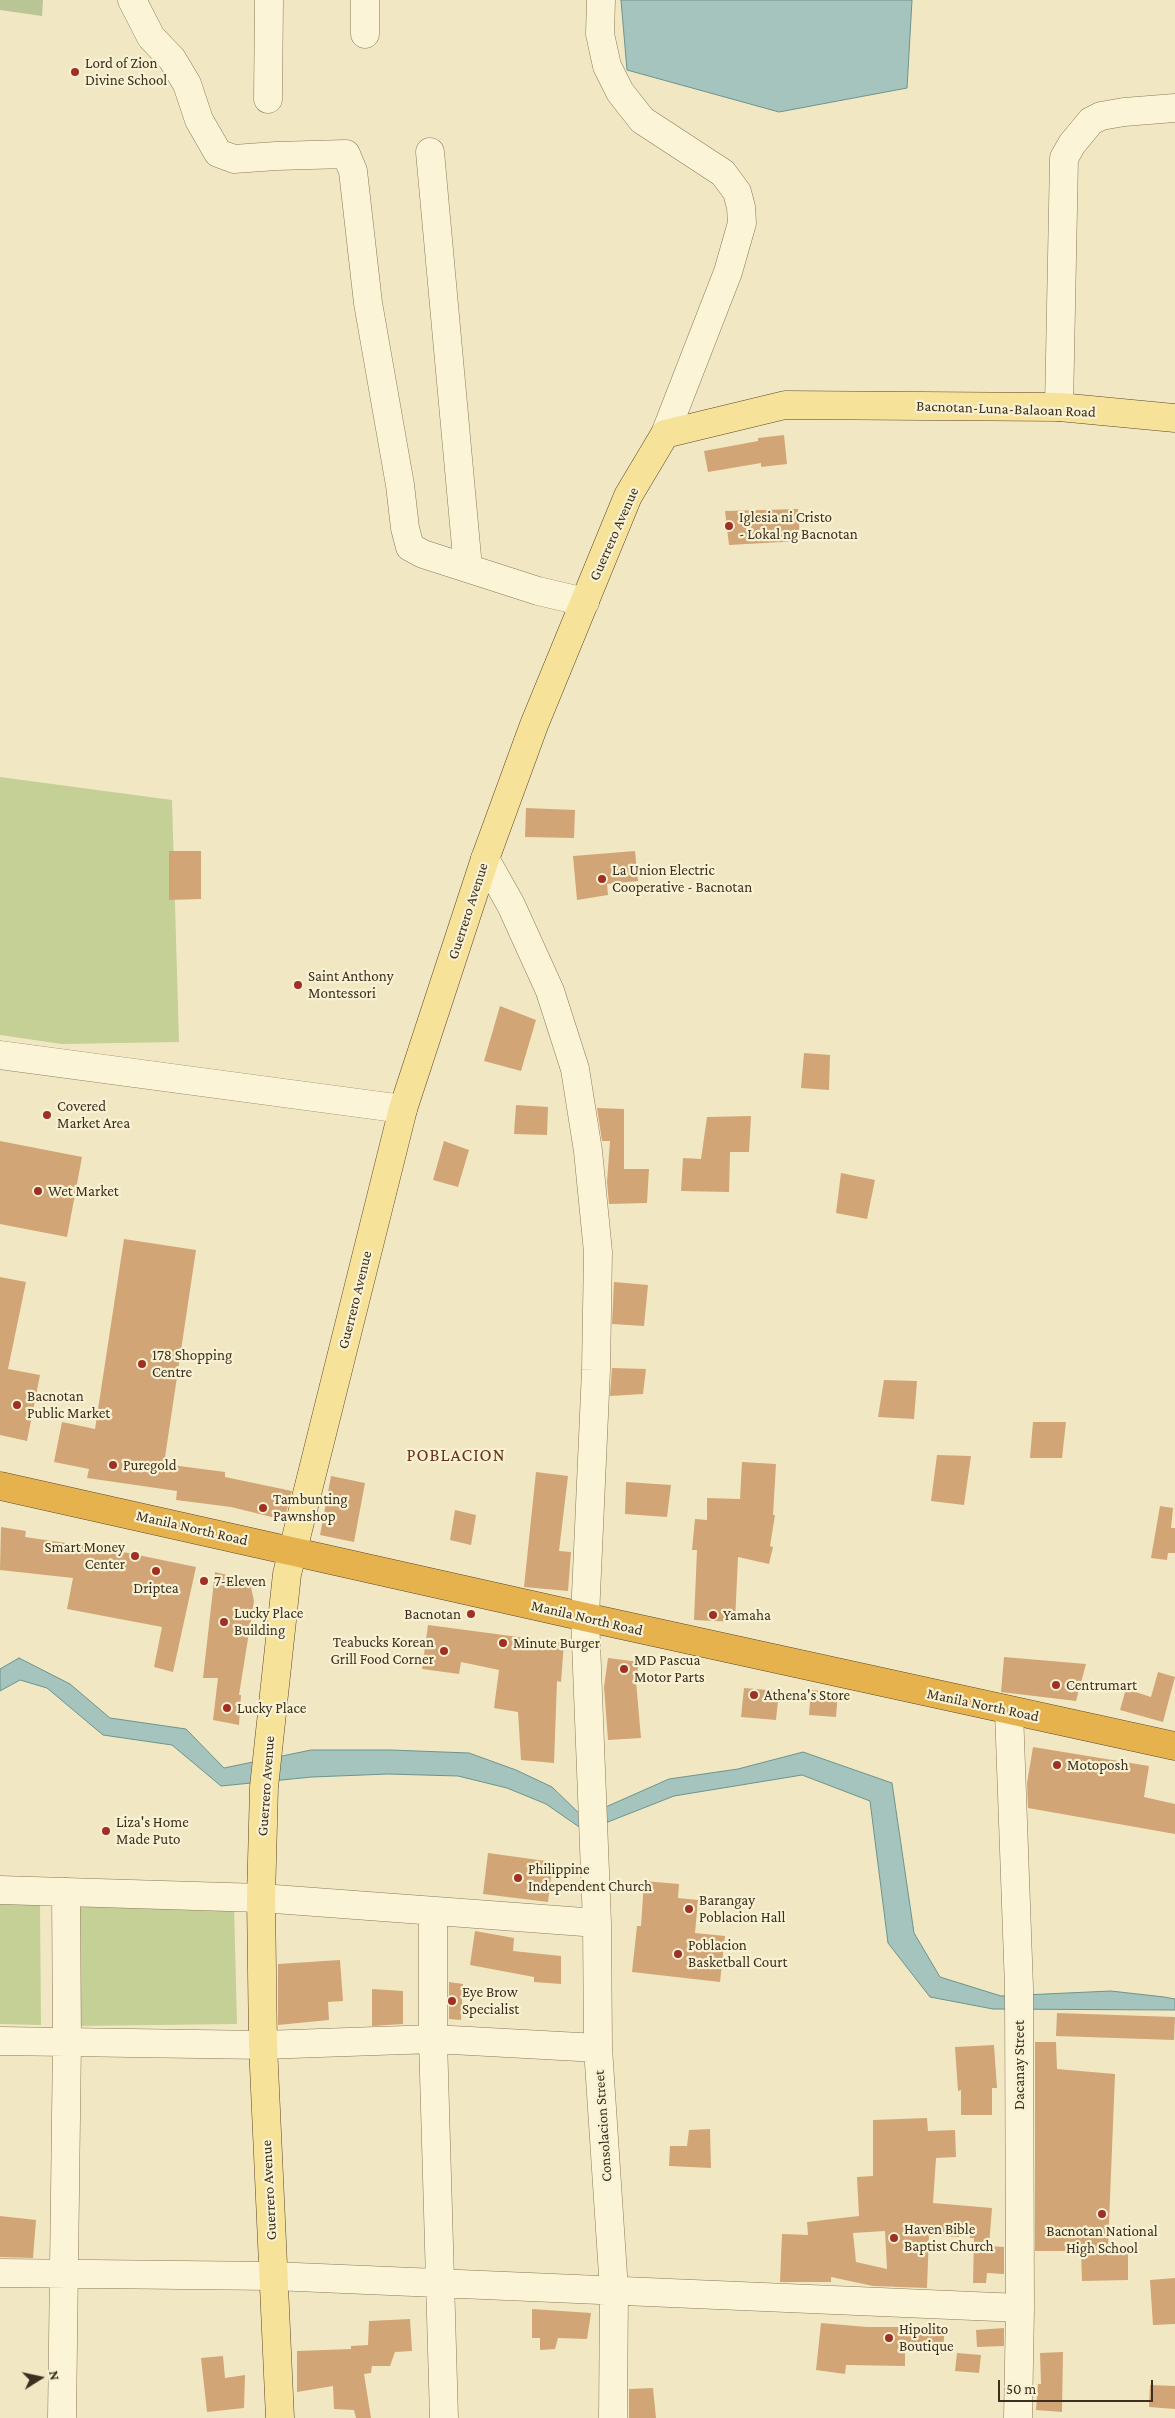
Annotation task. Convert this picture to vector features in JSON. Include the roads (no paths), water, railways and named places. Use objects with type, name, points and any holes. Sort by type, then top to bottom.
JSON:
[{"type":"highway","name":"Manila North Road","points":[[0,1486],[1009,1711],[1175,1746]]},
{"type":"main road","name":"Bacnotan-Luna-Balaoan Road","points":[[666,434],[785,405],[1059,407],[1175,418]]},
{"type":"main road","name":"Guerrero Avenue","points":[[280,2418],[263,2044],[260,1898],[264,1787],[287,1574],[403,1109],[485,859],[534,725],[628,496],[666,434]]},
{"type":"street","points":[[132,0],[151,37],[172,59],[187,84],[199,120],[218,153],[234,159],[346,154],[352,171],[368,303],[400,485],[405,528],[410,546],[423,554],[538,591],[585,602]]},
{"type":"street","points":[[268,99],[269,0]]},
{"type":"street","points":[[365,0],[365,34]]},
{"type":"street","points":[[601,0],[600,34],[603,50],[607,66],[620,92],[642,120],[723,174],[738,192],[741,207],[742,223],[728,272],[666,434]]},
{"type":"street","points":[[1059,407],[1064,158],[1072,144],[1091,121],[1101,116],[1124,112],[1175,108]]},
{"type":"street","points":[[430,152],[468,568]]},
{"type":"street","name":"Consolacion Street","points":[[485,859],[511,905],[550,991],[575,1069],[588,1151],[598,1252],[596,1370],[585,1617],[597,1923],[598,2048],[614,2290],[613,2418]]},
{"type":"street","points":[[0,1055],[403,1109]]},
{"type":"street","name":"Dacanay Street","points":[[1009,1711],[1019,2017],[1020,2308],[1018,2418]]},
{"type":"street","points":[[0,1890],[260,1898],[597,1923]]},
{"type":"street","points":[[62,2418],[67,2042],[66,1892]]},
{"type":"street","points":[[433,1911],[433,2039],[444,2418]]},
{"type":"street","points":[[0,2041],[263,2044],[433,2039],[598,2048]]},
{"type":"street","points":[[0,2274],[273,2276],[1020,2308]]},
{"type":"water","points":[[621,0],[912,0],[907,88],[779,112],[627,70]]},
{"type":"water","points":[[19,1658],[70,1684],[110,1718],[186,1729],[224,1768],[311,1750],[391,1750],[469,1753],[516,1770],[552,1787],[583,1817],[669,1779],[738,1769],[803,1752],[892,1783],[914,1933],[940,1977],[1001,1996],[1111,1991],[1164,1997],[1175,1999],[1175,2010],[993,2009],[930,1997],[888,1943],[870,1801],[802,1775],[674,1796],[585,1831],[546,1804],[507,1788],[458,1776],[388,1774],[312,1777],[221,1786],[172,1745],[103,1735],[47,1688],[20,1680],[0,1691],[0,1669]]},
{"type":"place","name":"Lord of Zion Divine School","points":[[75,72]]},
{"type":"place","name":"Iglesia ni Cristo - Lokal ng Bacnotan","points":[[729,526]]},
{"type":"place","name":"La Union Electric Cooperative - Bacnotan","points":[[602,879]]},
{"type":"place","name":"Saint Anthony Montessori","points":[[298,985]]},
{"type":"place","name":"Covered Market Area","points":[[47,1115]]},
{"type":"place","name":"Wet Market","points":[[38,1191]]},
{"type":"place","name":"178 Shopping Centre","points":[[142,1364]]},
{"type":"place","name":"Bacnotan Public Market","points":[[17,1405]]},
{"type":"place","name":"Puregold","points":[[113,1465]]},
{"type":"place","name":"Tambunting Pawnshop","points":[[263,1508]]},
{"type":"place","name":"Smart Money Center","points":[[135,1556]]},
{"type":"place","name":"Driptea","points":[[156,1571]]},
{"type":"place","name":"7-Eleven","points":[[204,1581]]},
{"type":"place","name":"Bacnotan","points":[[471,1614]]},
{"type":"place","name":"Yamaha","points":[[713,1615]]},
{"type":"place","name":"Lucky Place Building","points":[[224,1622]]},
{"type":"place","name":"Minute Burger","points":[[503,1643]]},
{"type":"place","name":"Teabucks Korean Grill Food Corner","points":[[444,1651]]},
{"type":"place","name":"MD Pascua Motor Parts","points":[[624,1669]]},
{"type":"place","name":"Centrumart","points":[[1056,1685]]},
{"type":"place","name":"Athena's Store","points":[[754,1695]]},
{"type":"place","name":"Lucky Place","points":[[227,1708]]},
{"type":"place","name":"Motoposh","points":[[1057,1765]]},
{"type":"place","name":"Liza's Home Made Puto","points":[[106,1831]]},
{"type":"place","name":"Philippine Independent Church","points":[[518,1878]]},
{"type":"place","name":"Barangay Poblacion Hall","points":[[689,1909]]},
{"type":"place","name":"Poblacion Basketball Court","points":[[678,1954]]},
{"type":"place","name":"Eye Brow Specialist","points":[[452,2001]]},
{"type":"place","name":"Bacnotan National High School","points":[[1102,2214]]},
{"type":"place","name":"Haven Bible Baptist Church","points":[[894,2238]]},
{"type":"place","name":"Hipolito Boutique","points":[[889,2338]]},
{"type":"district","name":"POBLACION","points":[[456,1455]]}]
